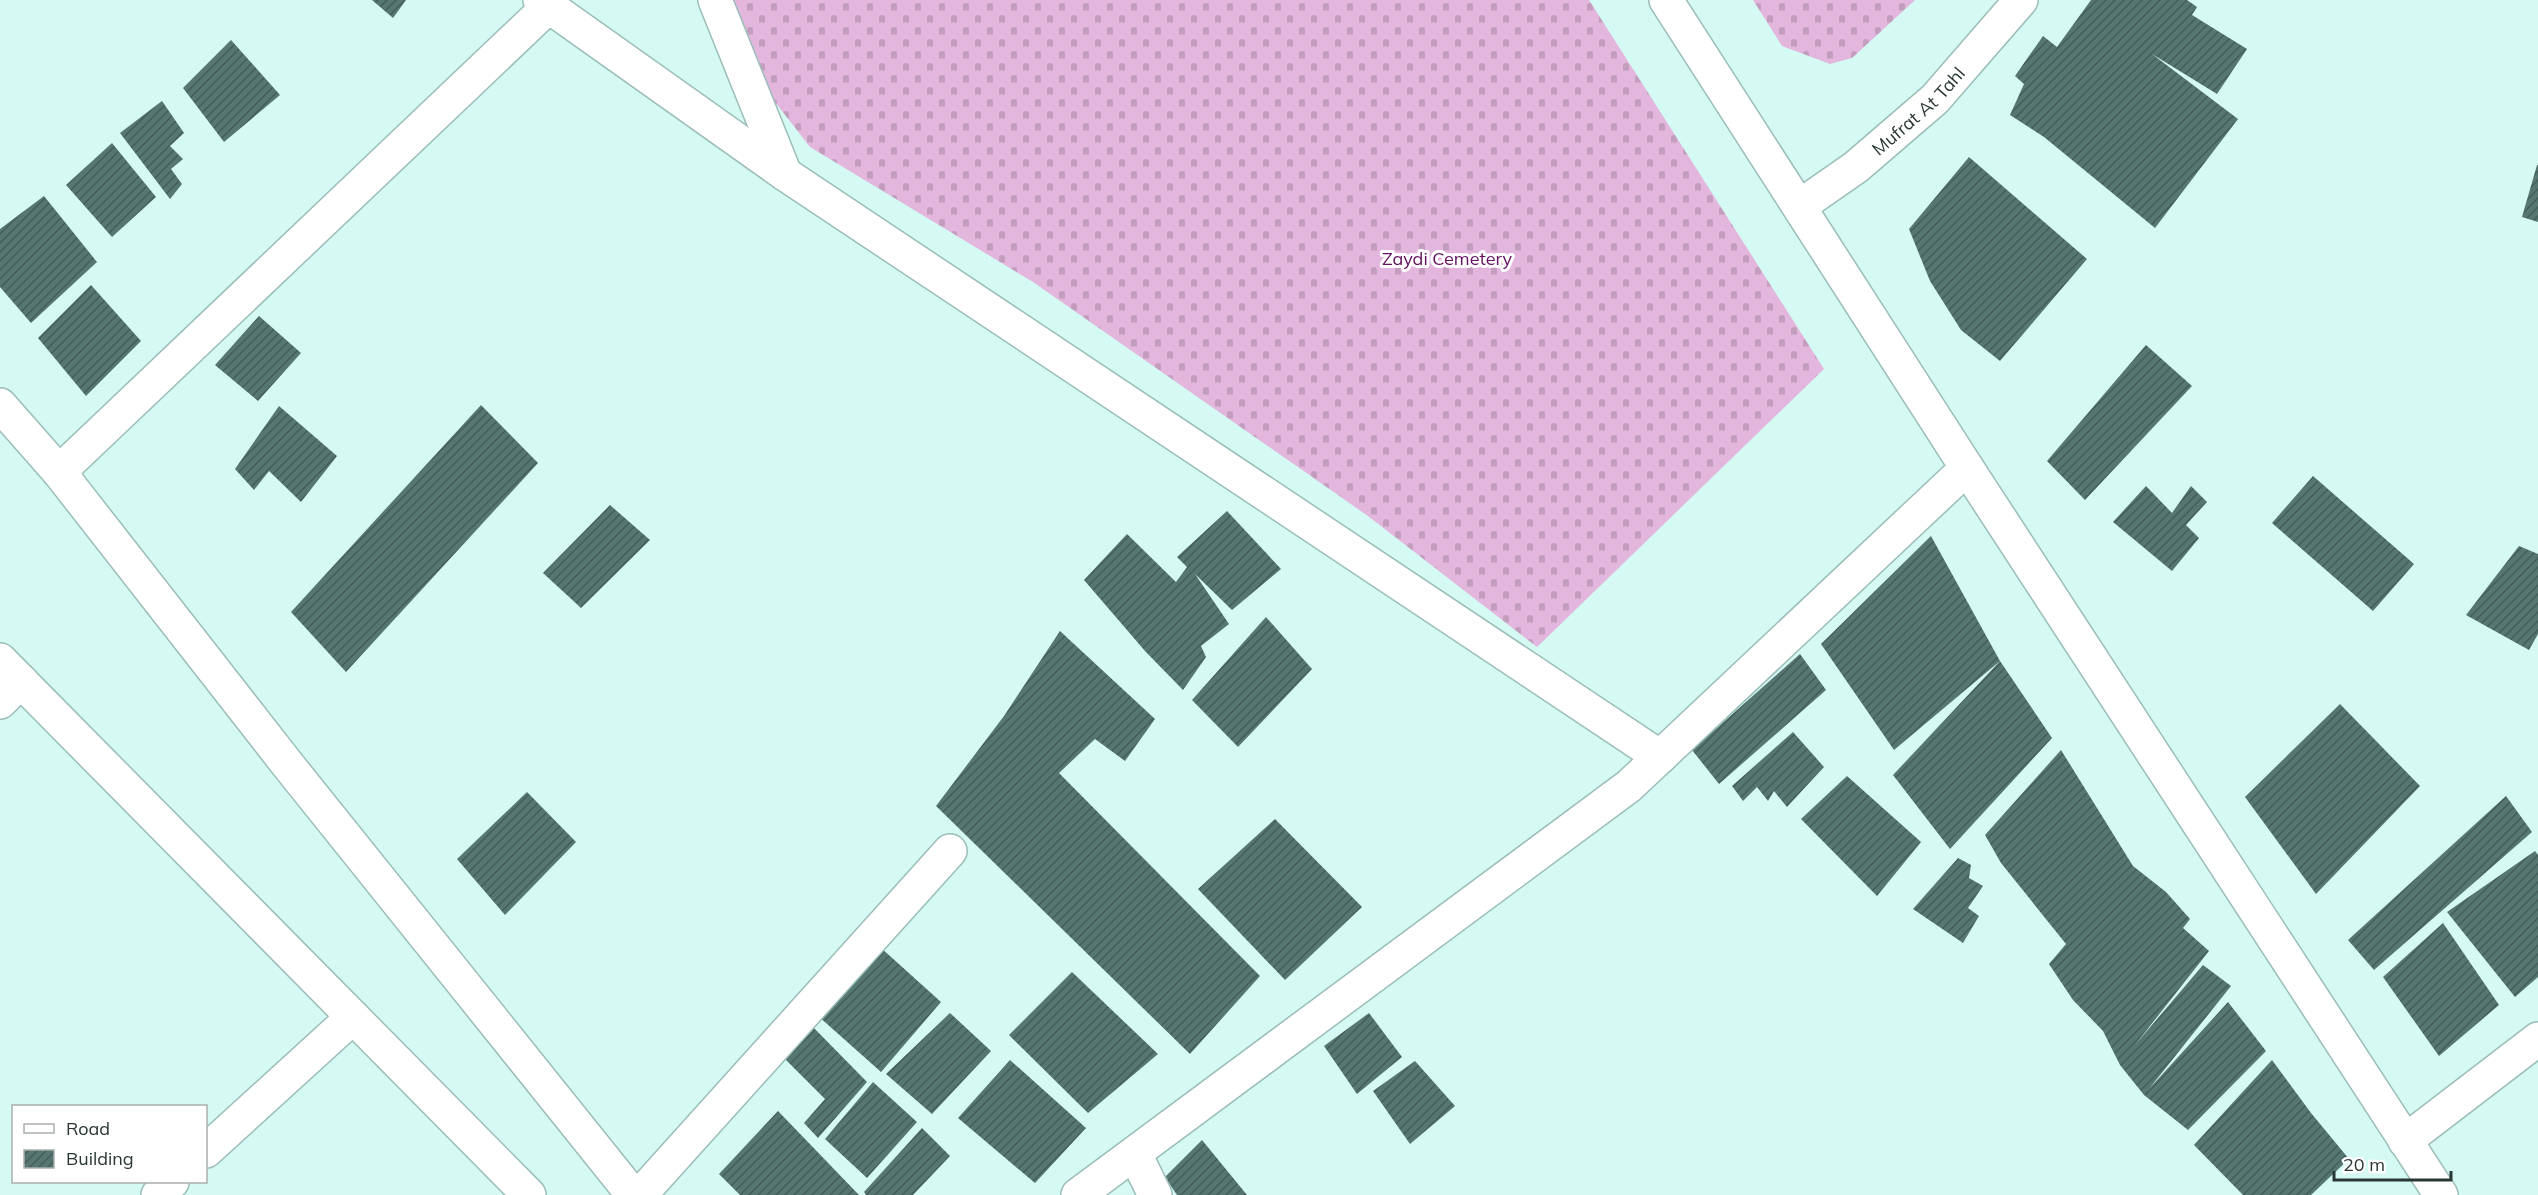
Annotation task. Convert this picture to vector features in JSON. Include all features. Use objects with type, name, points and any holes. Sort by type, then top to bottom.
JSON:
[{"type":"street","points":[[715,0],[786,174]]},
{"type":"street","points":[[1666,0],[1967,468],[2441,1195]]},
{"type":"street","name":"Mufrat At Tahl","points":[[1800,206],[1856,167],[1935,99],[2021,0]]},
{"type":"street","points":[[59,472],[544,3],[786,174],[1660,757]]},
{"type":"street","points":[[0,405],[59,472],[288,765],[633,1195]]},
{"type":"street","points":[[1078,1195],[1619,793],[1967,468]]},
{"type":"street","points":[[7,681],[353,1017],[529,1195]]},
{"type":"street","points":[[640,1195],[950,850]]},
{"type":"street","points":[[207,1150],[353,1017]]},
{"type":"street","points":[[2405,1141],[2538,1039]]},
{"type":"street","points":[[1135,1154],[1155,1195]]},
{"type":"street","points":[[158,1195],[171,1183]]},
{"type":"green space","name":"Zaydi Cemetery","points":[[734,0],[1589,0],[1824,369],[1537,647],[1368,516],[1033,282],[810,147],[775,102]]},
{"type":"green space","points":[[1753,0],[1915,0],[1852,58],[1830,64],[1782,46]]},
{"type":"building","points":[[372,0],[406,0],[393,18]]},
{"type":"building","points":[[2091,0],[2187,0],[2197,7],[2192,15],[2247,49],[2217,94],[2152,54],[2238,119],[2155,228],[2044,137],[2010,115],[2024,84],[2015,76],[2043,36],[2057,47]]},
{"type":"building","points":[[231,40],[280,95],[224,142],[183,88]]},
{"type":"building","points":[[162,101],[184,133],[170,146],[183,159],[171,169],[182,184],[170,199],[120,133]]},
{"type":"building","points":[[112,143],[156,197],[112,237],[66,185]]},
{"type":"building","points":[[1969,157],[2087,259],[2000,361],[1961,330],[1930,281],[1909,229]]},
{"type":"building","points":[[2538,165],[2538,222],[2522,217]]},
{"type":"building","points":[[44,196],[97,262],[31,323],[0,287],[0,229]]},
{"type":"building","points":[[91,285],[141,341],[86,396],[38,338]]},
{"type":"building","points":[[259,316],[301,353],[258,401],[215,365]]},
{"type":"building","points":[[2146,345],[2192,386],[2085,500],[2047,461]]},
{"type":"building","points":[[481,405],[538,463],[346,672],[291,612]]},
{"type":"building","points":[[279,406],[337,456],[301,502],[269,471],[254,490],[235,469]]},
{"type":"building","points":[[2313,476],[2414,564],[2373,611],[2272,523]]},
{"type":"building","points":[[2146,486],[2172,513],[2191,486],[2207,502],[2186,525],[2199,538],[2172,571],[2113,522]]},
{"type":"building","points":[[610,505],[650,540],[581,608],[543,573]]},
{"type":"building","points":[[1227,511],[1281,569],[1232,610],[1195,574],[1229,624],[1201,646],[1206,657],[1183,690],[1145,651],[1084,580],[1127,534],[1176,582],[1187,567],[1177,557]]},
{"type":"building","points":[[1931,536],[2000,661],[1894,750],[1821,644]]},
{"type":"building","points":[[2519,546],[2538,554],[2538,634],[2529,650],[2466,615]]},
{"type":"building","points":[[1266,617],[1312,669],[1238,747],[1192,700]]},
{"type":"building","points":[[1060,631],[1155,719],[1125,761],[1095,739],[1059,773],[1260,976],[1190,1054],[936,806],[1004,716]]},
{"type":"building","points":[[1800,654],[1826,690],[1719,784],[1692,750]]},
{"type":"building","points":[[2000,661],[2052,738],[1950,849],[1893,775]]},
{"type":"building","points":[[2340,704],[2420,786],[2316,894],[2245,797]]},
{"type":"building","points":[[1793,732],[1824,767],[1787,807],[1774,791],[1768,801],[1757,787],[1743,801],[1732,786]]},
{"type":"building","points":[[2061,750],[2133,866],[2166,892],[2190,919],[2183,928],[2209,951],[2135,1045],[2203,965],[2231,986],[2149,1089],[2228,1002],[2266,1051],[2188,1130],[2144,1095],[2120,1065],[2103,1031],[2073,1000],[2049,964],[2066,944],[2001,863],[1985,835]]},
{"type":"building","points":[[1847,776],[1921,842],[1877,896],[1801,819]]},
{"type":"building","points":[[527,792],[576,842],[505,915],[457,859]]},
{"type":"building","points":[[2506,796],[2532,832],[2374,970],[2348,940]]},
{"type":"building","points":[[1275,819],[1362,907],[1285,980],[1198,889]]},
{"type":"building","points":[[2535,851],[2538,855],[2538,977],[2515,997],[2447,912]]},
{"type":"building","points":[[1958,858],[1971,865],[1969,878],[1983,886],[1968,908],[1979,916],[1963,943],[1913,909]]},
{"type":"building","points":[[2443,923],[2499,1005],[2439,1056],[2383,977]]},
{"type":"building","points":[[880,947],[941,1002],[881,1072],[817,1015]]},
{"type":"building","points":[[1072,972],[1158,1054],[1088,1113],[1009,1035]]},
{"type":"building","points":[[950,1013],[991,1051],[932,1114],[886,1074]]},
{"type":"building","points":[[1369,1013],[1402,1057],[1357,1094],[1324,1046]]},
{"type":"building","points":[[811,1025],[867,1082],[818,1138],[804,1123],[825,1099],[782,1056]]},
{"type":"building","points":[[1010,1060],[1086,1128],[1035,1183],[958,1118]]},
{"type":"building","points":[[2272,1060],[2349,1159],[2311,1195],[2243,1195],[2194,1145]]},
{"type":"building","points":[[1415,1061],[1455,1106],[1410,1144],[1373,1091]]},
{"type":"building","points":[[873,1082],[917,1122],[867,1178],[825,1139]]},
{"type":"building","points":[[778,1111],[859,1195],[740,1195],[719,1174]]},
{"type":"building","points":[[922,1128],[950,1156],[913,1195],[866,1195],[864,1192]]},
{"type":"building","points":[[1202,1140],[1247,1195],[1177,1195],[1165,1177]]}]
